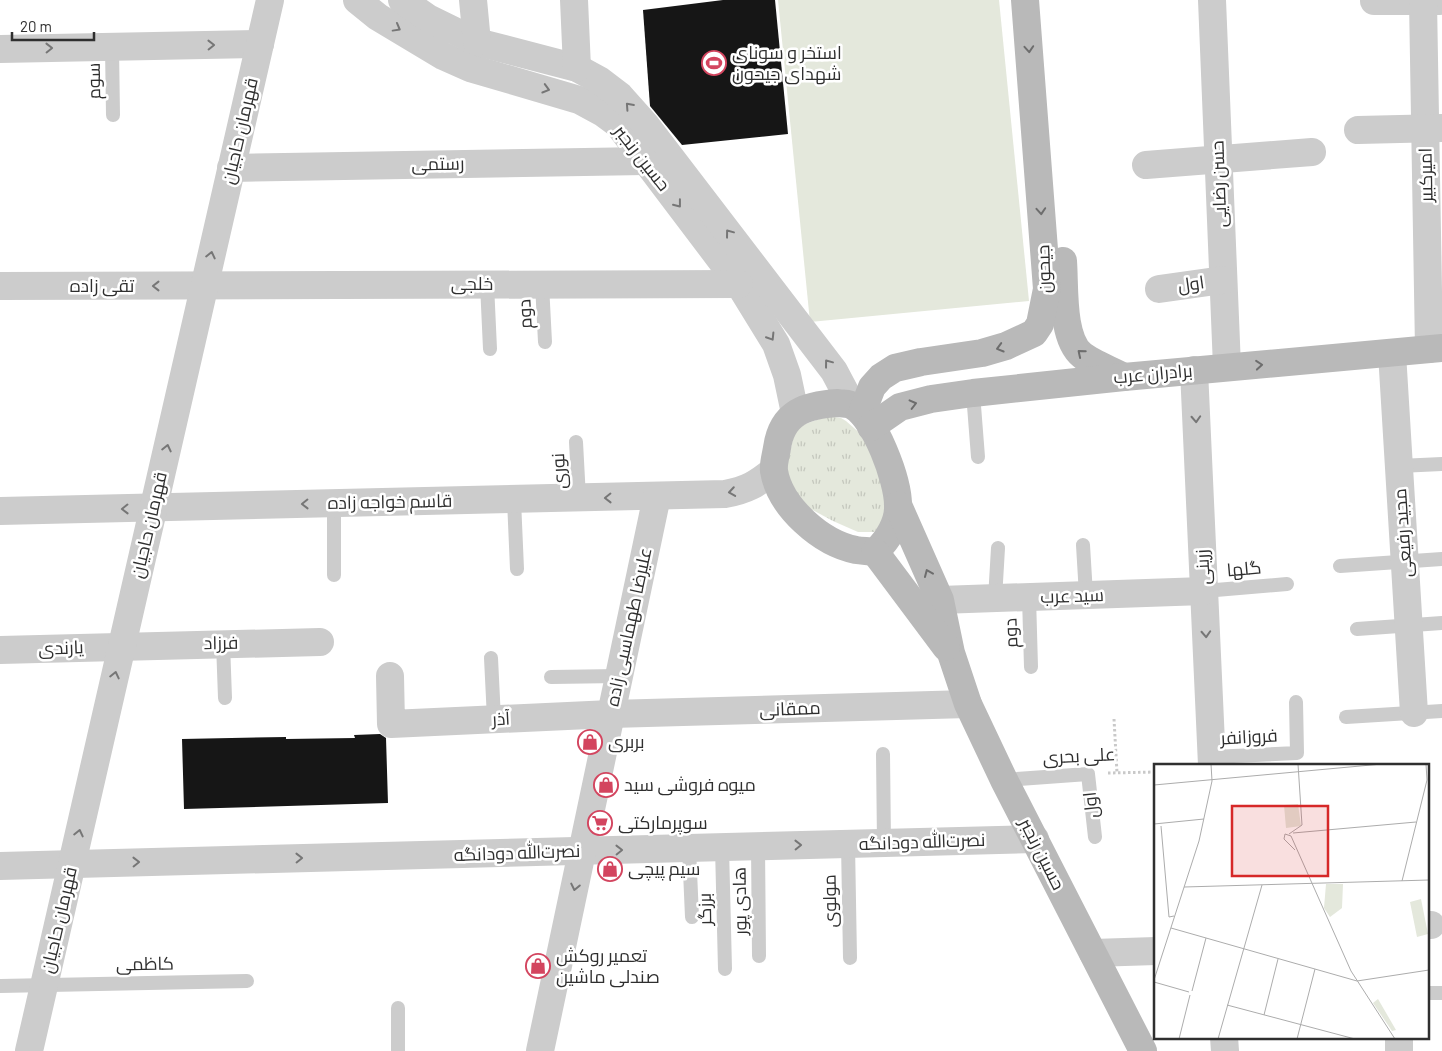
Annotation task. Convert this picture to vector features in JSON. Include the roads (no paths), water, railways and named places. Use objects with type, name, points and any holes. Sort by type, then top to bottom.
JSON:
[{"type":"street","name":"قهرمان حاجیان","points":[[29,1051],[270,0]]},
{"type":"street","name":"حسین رنجبر","points":[[358,0],[378,17],[443,56],[470,68],[579,100],[603,113],[618,124],[739,284],[776,344],[787,375],[795,414]]},
{"type":"street","name":"حسین رنجبر","points":[[402,0],[428,18],[477,42],[577,68],[599,80],[620,96],[646,124],[834,371],[862,415]]},
{"type":"street","points":[[473,0],[477,42]]},
{"type":"street","points":[[574,0],[577,68]]},
{"type":"street","name":"جیحون","points":[[862,415],[872,387],[881,376],[895,368],[982,353],[1006,346],[1034,333],[1040,324],[1047,289],[1025,0]]},
{"type":"street","name":"جیحون","points":[[1043,0],[1067,327],[1073,345],[1082,355],[1124,376]]},
{"type":"street","name":"حسن رضایی","points":[[1212,0],[1227,367]]},
{"type":"street","points":[[1374,1],[1433,1]]},
{"type":"street","name":"امیرکبیر","points":[[1433,1],[1436,348]]},
{"type":"street","points":[[0,49],[260,44]]},
{"type":"street","points":[[1358,130],[1434,128]]},
{"type":"street","points":[[1146,165],[1312,152]]},
{"type":"street","name":"رستمی","points":[[231,168],[645,161]]},
{"type":"street","name":"اول","points":[[1159,288],[1223,280]]},
{"type":"street","name":"خلجی","points":[[204,285],[739,284]]},
{"type":"street","name":"تقی زاده","points":[[0,286],[204,285]]},
{"type":"street","name":"برادران عرب","points":[[862,415],[931,399],[973,393],[1124,376],[1436,348]]},
{"type":"street","name":"مجید رفیعی","points":[[1392,353],[1414,713]]},
{"type":"street","name":"زرینی","points":[[1194,370],[1212,761]]},
{"type":"street","points":[[838,403],[862,415],[882,444],[892,473],[898,505],[889,536],[875,552],[856,550],[838,544],[814,530],[792,508],[781,492],[774,470],[782,430],[788,420],[795,414],[810,407],[838,403]]},
{"type":"street","name":"قاسم خواجه زاده","points":[[0,512],[725,494],[743,490],[758,483],[774,470]]},
{"type":"street","name":"علیرضا طهماسبی زاده","points":[[540,1051],[657,496]]},
{"type":"street","name":"حسین رنجبر","points":[[898,505],[940,600],[951,653],[968,704],[1004,780],[1142,1051]]},
{"type":"street","name":"حسین رنجبر","points":[[875,552],[951,653]]},
{"type":"street","name":"سید عرب","points":[[940,600],[1204,591]]},
{"type":"street","name":"فرزاد","points":[[122,646],[320,642]]},
{"type":"street","name":"یارندی","points":[[0,650],[122,646]]},
{"type":"street","name":"آذر","points":[[390,676],[390,724],[611,714]]},
{"type":"street","name":"ممقانی","points":[[611,714],[968,704]]},
{"type":"street","name":"نصرت‌الله دودانگه","points":[[0,866],[1035,839]]},
{"type":"street","points":[[1093,953],[1154,951]]},
{"type":"street","points":[[1224,1038],[1225,1051]]},
{"type":"street","points":[[1399,1038],[1399,1051]]},
{"type":"lane","name":"سوم","points":[[112,47],[113,115]]},
{"type":"lane","points":[[487,284],[490,349]]},
{"type":"lane","name":"دوم","points":[[542,284],[545,342]]},
{"type":"lane","points":[[973,393],[978,457]]},
{"type":"lane","name":"نوری","points":[[576,442],[579,498]]},
{"type":"lane","points":[[1399,466],[1442,464]]},
{"type":"lane","points":[[514,500],[517,569]]},
{"type":"lane","points":[[334,504],[334,575]]},
{"type":"lane","points":[[1083,545],[1086,596]]},
{"type":"lane","points":[[995,599],[998,548]]},
{"type":"lane","points":[[1340,566],[1442,559]]},
{"type":"lane","name":"گلها","points":[[1204,591],[1287,584]]},
{"type":"lane","name":"دوم","points":[[1029,597],[1031,667]]},
{"type":"lane","points":[[1357,629],[1442,623]]},
{"type":"lane","points":[[223,643],[225,698]]},
{"type":"lane","points":[[491,658],[494,720]]},
{"type":"lane","points":[[551,677],[619,676]]},
{"type":"lane","name":"فروزانفر","points":[[1212,761],[1297,753],[1296,702]]},
{"type":"lane","points":[[1346,717],[1442,711]]},
{"type":"lane","points":[[883,754],[884,843]]},
{"type":"lane","name":"علی بحری","points":[[1004,780],[1088,774]]},
{"type":"lane","name":"اول","points":[[1088,774],[1095,837]]},
{"type":"lane","name":"مولوی","points":[[848,844],[850,958]]},
{"type":"lane","name":"هادی پور","points":[[758,846],[759,956]]},
{"type":"lane","name":"برزگر","points":[[722,847],[725,969]]},
{"type":"lane","points":[[689,848],[692,917]]},
{"type":"lane","name":"کاظمی","points":[[0,986],[246,981]]},
{"type":"lane","points":[[398,1008],[398,1051]]},
{"type":"place","name":"استخر و سونای شهدای جیحون","points":[[714,63]]},
{"type":"place","name":"بربری","points":[[590,742]]},
{"type":"place","name":"میوه فروشی سید","points":[[606,785]]},
{"type":"place","name":"سوپرمارکتی","points":[[600,823]]},
{"type":"place","name":"سیم پیچی","points":[[610,869]]},
{"type":"place","name":"تعمیر روکش صندلی ماشین","points":[[538,966]]}]
